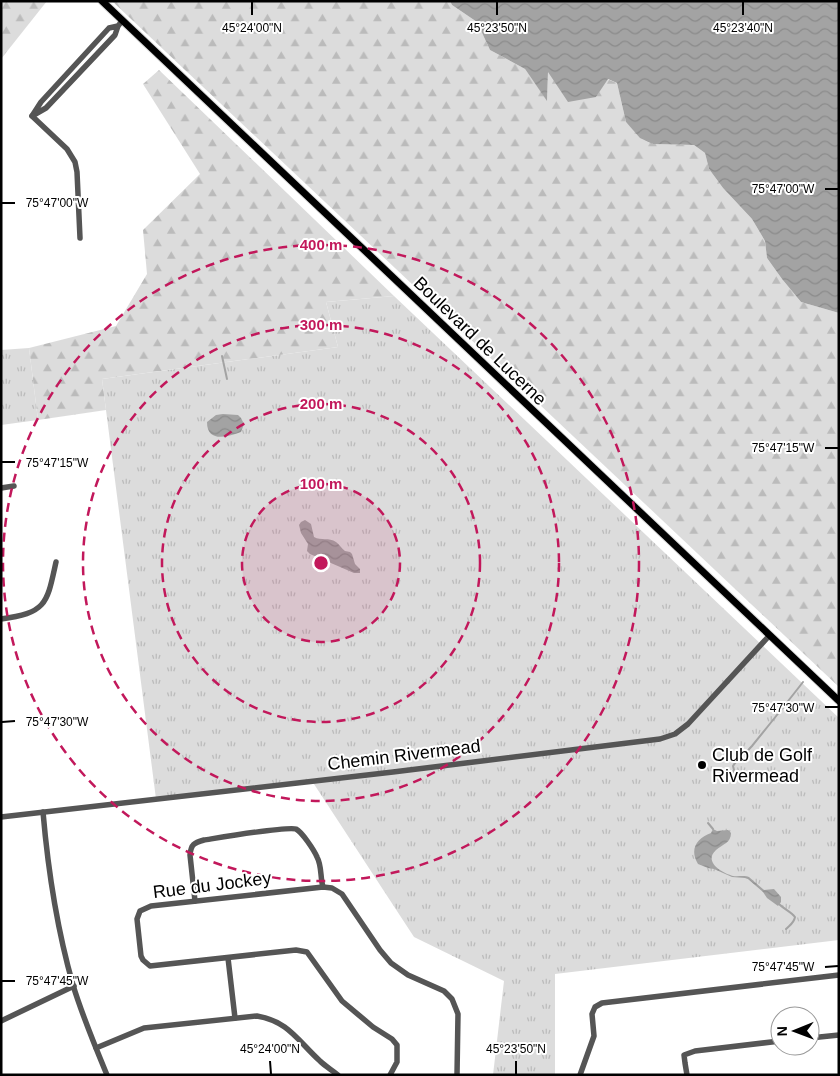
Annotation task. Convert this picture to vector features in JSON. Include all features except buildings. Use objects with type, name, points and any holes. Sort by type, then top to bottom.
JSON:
[{"type":"main road","name":"Boulevard de Lucerne","points":[[102,1],[120,23],[839,701]]},
{"type":"street","points":[[80,238],[75,162],[67,149],[32,116],[41,102],[109,28],[120,23]]},
{"type":"street","points":[[1,488],[14,486]]},
{"type":"street","points":[[1,619],[22,616],[39,607],[46,600],[56,562]]},
{"type":"street","name":"Chemin Rivermead","points":[[1,817],[394,772],[660,739],[675,734],[688,724],[769,636]]},
{"type":"street","points":[[43,812],[56,914],[74,986],[107,1075]]},
{"type":"street","points":[[195,901],[190,855],[190,848],[193,844],[204,840],[275,830],[292,828],[296,830],[317,856],[323,887],[332,888],[342,894],[391,963],[408,975],[444,992],[452,999],[458,1014],[458,1075]]},
{"type":"street","name":"Rue du Jockey","points":[[323,887],[151,906],[140,911],[137,919],[141,956],[150,966],[296,950],[307,952],[342,1001],[373,1027],[392,1039],[397,1045],[397,1062],[390,1075]]},
{"type":"street","points":[[228,958],[235,1018]]},
{"type":"street","points":[[580,1075],[594,1036],[592,1014],[595,1007],[602,1002],[839,975]]},
{"type":"street","points":[[1,1020],[74,986]]},
{"type":"street","points":[[96,1048],[144,1028],[257,1016],[265,1017],[284,1026],[320,1062],[338,1075]]},
{"type":"street","points":[[820,1037],[839,1035]]},
{"type":"street","points":[[687,1075],[684,1055],[695,1051],[770,1042]]},
{"type":"green space","points":[[1,1],[47,1],[1,59]]},
{"type":"green space","points":[[112,1],[450,1],[452,5],[477,22],[490,50],[525,69],[547,100],[548,71],[596,97],[607,79],[617,83],[626,122],[653,144],[694,145],[705,153],[709,169],[723,188],[752,219],[765,241],[767,258],[801,302],[839,313],[839,687]]},
{"type":"green space","points":[[159,70],[394,296],[326,302],[338,347],[102,379],[106,410],[38,420],[29,348],[116,326],[147,274],[143,230],[200,174],[143,84]]},
{"type":"green space","name":"Club de Golf Rivermead","points":[[394,296],[839,718],[839,940],[555,974],[555,1075],[493,1075],[504,981],[414,937],[312,781],[156,799],[102,379],[338,347],[326,302]]},
{"type":"green space","points":[[29,348],[38,420],[1,425],[1,350]]},
{"type":"water","points":[[450,1],[839,1],[839,313],[801,302],[767,258],[765,241],[752,219],[723,188],[709,169],[705,153],[694,145],[653,144],[640,138],[626,122],[617,83],[608,79],[596,97],[568,102],[548,72],[547,101],[525,69],[490,50],[477,22],[452,5]]},
{"type":"water","points":[[216,415],[238,415],[241,418],[244,424],[241,432],[224,437],[214,436],[210,433],[207,422]]},
{"type":"water","points":[[305,520],[311,524],[314,537],[333,541],[345,551],[350,552],[355,564],[360,569],[360,573],[354,573],[310,554],[307,551],[308,544],[301,533],[299,525]]},
{"type":"water","points":[[713,829],[717,831],[728,830],[731,836],[713,854],[713,863],[719,870],[733,876],[749,877],[764,890],[774,889],[781,897],[781,902],[778,906],[748,879],[732,877],[698,864],[695,859],[694,849],[698,841],[711,833]]},
{"type":"waterway","points":[[222,356],[227,379]]},
{"type":"waterway","points":[[732,773],[735,763],[752,746],[803,682]]},
{"type":"waterway","points":[[708,823],[713,829]]},
{"type":"waterway","points":[[779,904],[795,917],[786,929]]},
{"type":"place","name":"Club de Golf Rivermead","points":[[702,765]]}]
